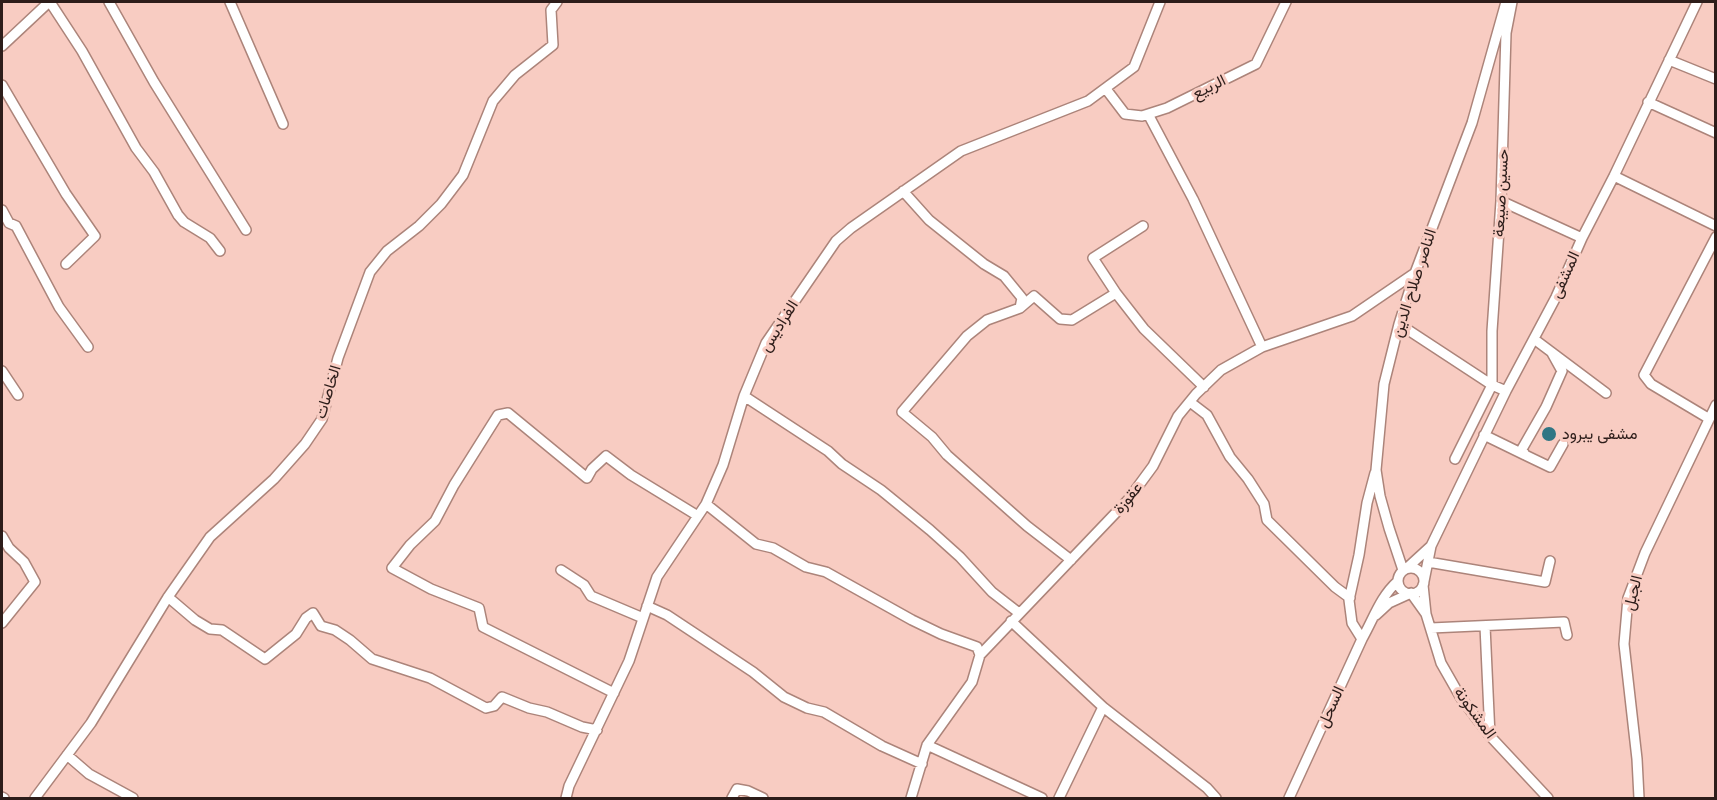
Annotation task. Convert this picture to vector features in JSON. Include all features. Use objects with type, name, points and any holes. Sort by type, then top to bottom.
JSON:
[{"type":"street","points":[[2,46],[50,2],[82,51],[136,148],[154,172],[178,215],[184,222],[210,238],[220,251]]},
{"type":"street","points":[[109,2],[154,82],[246,230]]},
{"type":"street","points":[[230,2],[283,124]]},
{"type":"street","name":"الخاصات","points":[[35,798],[91,723],[168,597],[210,537],[274,479],[305,444],[322,419],[338,358],[370,272],[387,251],[441,204],[463,175],[493,101],[515,75],[553,45],[551,10],[557,2]]},
{"type":"street","name":"الفراديس","points":[[566,798],[569,786],[629,661],[657,577],[706,504],[723,465],[744,396],[766,343],[836,241],[961,151],[1088,101],[1106,89],[1134,67],[1160,2]]},
{"type":"street","name":"الربيع","points":[[1148,114],[1167,108],[1256,64],[1286,2]]},
{"type":"street","name":"الناصر صلاح الدين","points":[[1405,569],[1397,556],[1376,470],[1384,384],[1415,273],[1472,123],[1506,2]]},
{"type":"street","name":"حسين صيبعة","points":[[1492,385],[1492,331],[1501,201],[1506,33],[1512,2]]},
{"type":"street","name":"المشفى","points":[[1431,546],[1506,391],[1556,297],[1582,238],[1697,2]]},
{"type":"street","points":[[1669,60],[1716,80]]},
{"type":"street","points":[[2,85],[66,194],[95,236],[66,264]]},
{"type":"street","points":[[1106,89],[1125,114],[1142,116],[1148,114],[1208,228],[1262,347]]},
{"type":"street","points":[[1648,102],[1716,133]]},
{"type":"street","points":[[1614,176],[1716,226]]},
{"type":"street","points":[[903,191],[929,220],[984,264],[1004,276],[1022,298],[1020,308]]},
{"type":"street","points":[[1501,201],[1582,238]]},
{"type":"street","points":[[2,210],[9,223],[16,226],[59,307],[88,347]]},
{"type":"street","points":[[1143,226],[1093,258],[1144,329],[1203,387]]},
{"type":"street","points":[[1708,418],[1651,384],[1644,375],[1716,237]]},
{"type":"street","name":"عقوزة","points":[[911,798],[927,746],[972,682],[980,655],[1128,500],[1153,466],[1178,416],[1203,387],[1221,370],[1262,347],[1352,316],[1415,273]]},
{"type":"street","points":[[1071,560],[947,455],[932,437],[902,411],[967,336],[987,320],[1020,308],[1034,296],[1060,319],[1072,320],[1116,293]]},
{"type":"street","points":[[1399,324],[1492,385],[1506,391]]},
{"type":"street","points":[[1534,339],[1606,393]]},
{"type":"street","points":[[1525,455],[1522,449],[1546,407],[1562,371],[1552,353]]},
{"type":"street","points":[[2,371],[18,395]]},
{"type":"street","points":[[1455,459],[1492,385]]},
{"type":"street","points":[[744,396],[828,451],[842,464],[881,490],[930,530],[960,557],[992,592],[1019,613]]},
{"type":"street","points":[[1190,402],[1207,416],[1230,457],[1248,479],[1263,504],[1267,520],[1335,587],[1350,598]]},
{"type":"street","name":"الجبل","points":[[1639,798],[1624,644],[1628,598],[1645,553],[1716,405]]},
{"type":"street","points":[[614,693],[483,627],[479,608],[431,589],[392,568],[410,545],[435,521],[454,485],[498,415],[508,413],[587,478],[592,469],[606,456],[631,475],[698,516]]},
{"type":"street","points":[[1484,435],[1550,467],[1563,444]]},
{"type":"street","points":[[1362,639],[1352,622],[1350,598],[1366,503],[1376,470]]},
{"type":"street","points":[[706,504],[756,544],[773,548],[806,567],[826,572],[912,620],[941,634],[977,647],[980,655]]},
{"type":"street","points":[[2,536],[9,548],[24,561],[35,582],[2,623]]},
{"type":"street","points":[[1426,614],[1424,583],[1431,546]]},
{"type":"street","points":[[1426,614],[1411,593],[1401,589],[1398,581],[1405,569],[1431,546]]},
{"type":"street","points":[[1428,562],[1545,582],[1550,561]]},
{"type":"street","points":[[1405,569],[1419,570],[1424,583]]},
{"type":"street","points":[[561,570],[584,585],[591,597],[643,618]]},
{"type":"street","name":"السحل","points":[[1289,798],[1380,602],[1398,581]]},
{"type":"street","points":[[1375,617],[1389,603],[1420,590],[1424,583]]},
{"type":"street","points":[[168,597],[195,620],[210,628],[222,630],[265,659],[296,634],[306,618],[313,612],[321,626],[342,635],[372,658],[430,678],[486,708],[494,706],[502,697],[529,708],[547,712],[582,728],[597,730]]},
{"type":"street","points":[[647,606],[667,615],[753,672],[784,697],[807,708],[824,712],[882,746],[922,764]]},
{"type":"street","name":"المشكونة","points":[[1426,614],[1441,663],[1461,698],[1490,736],[1548,798]]},
{"type":"street","points":[[1011,621],[1103,706],[1207,788],[1216,798]]},
{"type":"street","points":[[1431,628],[1564,622],[1567,634]]},
{"type":"street","points":[[1485,626],[1490,736]]},
{"type":"street","points":[[1059,798],[1103,706]]},
{"type":"street","points":[[927,746],[1042,798]]},
{"type":"street","points":[[68,755],[89,774],[133,798]]},
{"type":"street","points":[[732,798],[737,789],[763,798]]},
{"type":"place","name":"مشفى يبرود","points":[[1549,434]]}]
